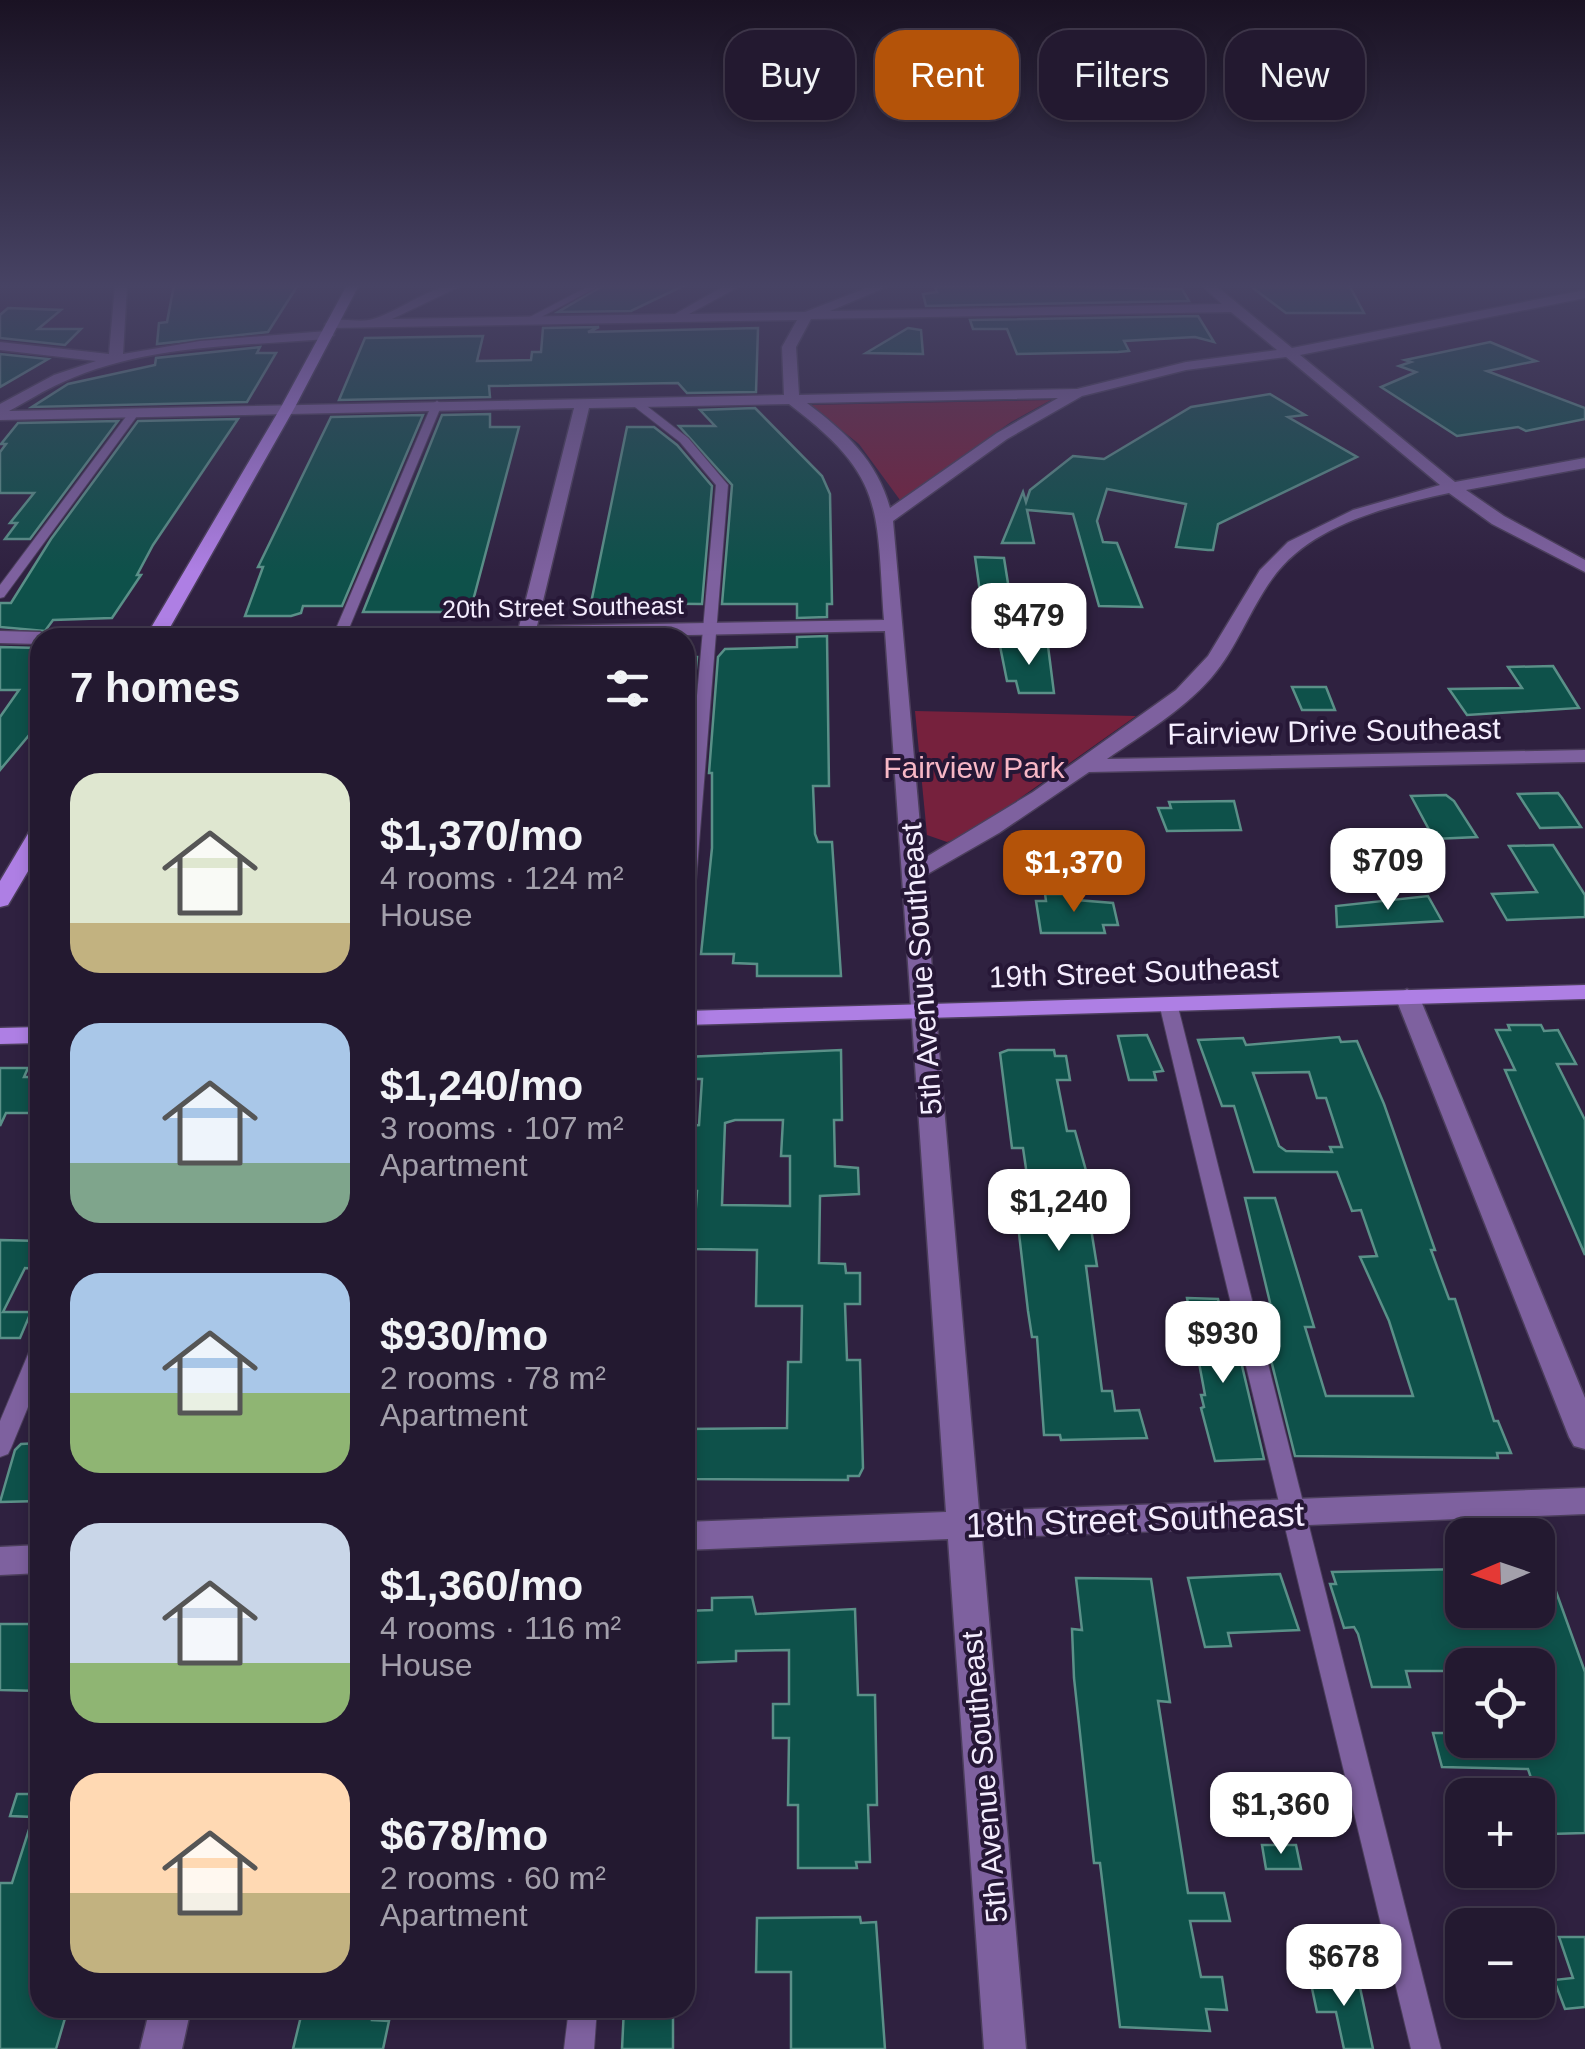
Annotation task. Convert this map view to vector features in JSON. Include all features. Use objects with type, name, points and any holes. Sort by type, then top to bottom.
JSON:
[{"type":"street","points":[[0,413],[56,381]]},
{"type":"street","points":[[160,628],[302,381]]},
{"type":"street","points":[[791,381],[792,399]]},
{"type":"street","points":[[0,413],[1077,393],[1127,381]]},
{"type":"street","points":[[1320,381],[1498,520],[1585,567]]},
{"type":"street","points":[[884,519],[1002,436],[1077,393]]},
{"type":"street","name":"5th Avenue Southeast","points":[[792,399],[842,437],[861,460],[877,482],[884,519],[1006,2049]]},
{"type":"street","points":[[527,628],[583,402]]},
{"type":"street","points":[[915,872],[973,842],[1084,766],[1202,677],[1231,641],[1268,569],[1294,546],[1367,514],[1454,489],[1585,463]]},
{"type":"street","name":"20th Street Southeast","points":[[695,630],[894,625]]},
{"type":"street","points":[[0,637],[30,638]]},
{"type":"street","name":"Fairview Drive Southeast","points":[[1084,766],[1585,756]]},
{"type":"street","points":[[0,900],[30,849]]},
{"type":"street","name":"19th Street Southeast","points":[[695,1018],[1585,992]]},
{"type":"street","points":[[1407,996],[1585,1437]]},
{"type":"street","points":[[0,1036],[30,1035]]},
{"type":"street","name":"18th Street Southeast","points":[[695,1536],[1585,1500]]},
{"type":"street","points":[[0,1561],[30,1560]]},
{"type":"street","points":[[161,2049],[169,2018]]},
{"type":"lane","points":[[635,402],[684,440],[722,485],[695,807]]},
{"type":"lane","points":[[343,628],[437,404]]},
{"type":"lane","points":[[0,594],[136,412]]},
{"type":"lane","points":[[1168,1003],[1292,1512],[1360,1767],[1426,2049]]},
{"type":"lane","points":[[0,1448],[30,1376]]},
{"type":"lane","points":[[579,2049],[582,2018]]},
{"type":"green space","points":[[1051,400],[1011,422],[900,500],[859,444],[810,405]]},
{"type":"green space","name":"Fairview Park","points":[[915,711],[1136,716],[968,835],[947,842],[927,835]]},
{"type":"building","points":[[83,381],[260,381],[247,402],[32,407],[68,384]]},
{"type":"building","points":[[347,381],[756,381],[756,392],[687,393],[678,383],[489,386],[490,397],[339,400]]},
{"type":"building","points":[[1396,381],[1512,381],[1585,408],[1585,419],[1526,431],[1518,427],[1457,436],[1381,387]]},
{"type":"building","points":[[1270,394],[1305,415],[1288,417],[1357,457],[1218,524],[1213,550],[1176,547],[1186,504],[1107,489],[1097,521],[1103,542],[1117,543],[1142,607],[1099,606],[1073,514],[1027,510],[1034,543],[1002,543],[1023,492],[1026,502],[1030,490],[1073,456],[1104,459],[1191,407]]},
{"type":"building","points":[[755,408],[822,476],[830,494],[832,604],[827,604],[827,617],[797,618],[797,604],[722,604],[732,485],[679,426],[715,426],[700,410]]},
{"type":"building","points":[[490,414],[490,427],[519,427],[470,612],[363,612],[442,415]]},
{"type":"building","points":[[423,415],[342,606],[303,606],[301,613],[291,616],[245,616],[263,567],[258,567],[331,417]]},
{"type":"building","points":[[238,419],[153,545],[137,575],[141,575],[112,618],[53,620],[47,628],[30,630],[0,627],[0,603],[11,603],[51,539],[138,421]]},
{"type":"building","points":[[118,421],[30,539],[5,539],[17,523],[10,523],[34,493],[0,493],[0,452],[6,444],[1,444],[18,423]]},
{"type":"building","points":[[627,427],[654,427],[677,445],[712,486],[702,604],[591,603]]},
{"type":"building","points":[[975,557],[1004,558],[1016,634],[986,634]]},
{"type":"building","points":[[827,636],[829,786],[813,786],[815,834],[818,842],[832,842],[841,976],[757,976],[757,964],[733,963],[734,954],[701,954],[712,848],[709,773],[718,657],[725,649],[797,647],[797,637]]},
{"type":"building","points":[[1000,646],[1048,646],[1054,693],[1019,693],[1016,681],[1007,681]]},
{"type":"building","points":[[0,647],[30,648],[30,734],[0,770],[0,717],[19,690],[0,690]]},
{"type":"building","points":[[1553,666],[1579,708],[1467,715],[1449,689],[1522,688],[1508,667]]},
{"type":"building","points":[[1292,687],[1326,687],[1335,710],[1302,710]]},
{"type":"building","points":[[1558,793],[1581,827],[1540,828],[1518,794]]},
{"type":"building","points":[[1446,795],[1477,837],[1434,839],[1411,796]]},
{"type":"building","points":[[1234,801],[1241,830],[1167,831],[1158,808],[1171,808],[1169,802]]},
{"type":"building","points":[[1553,845],[1585,895],[1585,917],[1507,920],[1492,894],[1537,892],[1509,846]]},
{"type":"building","points":[[1045,894],[1076,894],[1077,900],[1113,903],[1118,925],[1103,925],[1105,933],[1041,933],[1036,901],[1046,901]]},
{"type":"building","points":[[1428,896],[1442,921],[1337,927],[1336,906]]},
{"type":"building","points":[[1508,1025],[1541,1025],[1544,1031],[1558,1030],[1576,1064],[1557,1064],[1585,1120],[1585,1255],[1505,1070],[1515,1070],[1496,1030],[1510,1030]]},
{"type":"building","points":[[1147,1035],[1163,1071],[1154,1072],[1156,1080],[1129,1080],[1118,1036]]},
{"type":"building","points":[[1339,1037],[1341,1042],[1357,1041],[1384,1104],[1449,1299],[1455,1299],[1494,1421],[1498,1421],[1511,1453],[1497,1453],[1498,1458],[1295,1456],[1265,1336],[1278,1336],[1245,1198],[1275,1198],[1314,1327],[1305,1327],[1326,1396],[1413,1396],[1389,1321],[1360,1257],[1377,1256],[1361,1210],[1352,1211],[1337,1172],[1254,1172],[1234,1106],[1222,1106],[1198,1040],[1243,1038],[1246,1045]],"holes":[[[1309,1072],[1317,1098],[1326,1098],[1342,1147],[1330,1147],[1332,1152],[1286,1151],[1279,1146],[1253,1073]]]},
{"type":"building","points":[[841,1050],[842,1120],[834,1120],[835,1166],[858,1168],[859,1194],[820,1196],[819,1263],[845,1264],[846,1273],[860,1273],[860,1304],[845,1304],[847,1360],[860,1360],[863,1468],[859,1476],[848,1476],[848,1480],[695,1479],[695,1429],[787,1428],[788,1362],[801,1362],[802,1306],[756,1306],[757,1250],[695,1249],[695,1125],[699,1125],[702,1079],[695,1079],[695,1057]],"holes":[[[783,1120],[781,1156],[790,1156],[790,1206],[722,1205],[725,1123]]]},
{"type":"building","points":[[1054,1050],[1055,1056],[1066,1056],[1070,1080],[1057,1080],[1067,1131],[1075,1131],[1090,1185],[1084,1185],[1097,1266],[1086,1266],[1102,1391],[1112,1391],[1115,1411],[1139,1410],[1147,1438],[1061,1440],[1060,1435],[1044,1435],[1037,1337],[1032,1337],[1015,1199],[1030,1196],[1023,1148],[1012,1148],[1000,1053]]},
{"type":"building","points":[[0,1068],[28,1068],[24,1077],[30,1077],[30,1113],[6,1113],[0,1126]]},
{"type":"building","points":[[0,1240],[30,1241],[30,1268],[25,1268],[3,1312],[30,1314],[20,1338],[0,1338]]},
{"type":"building","points":[[1187,1298],[1218,1299],[1226,1334],[1235,1336],[1264,1459],[1215,1461],[1201,1408],[1201,1395],[1205,1395]]},
{"type":"building","points":[[21,1444],[30,1444],[30,1501],[0,1502],[15,1450]]},
{"type":"building","points":[[1445,1569],[1445,1628],[1555,1628],[1555,1589],[1585,1672],[1585,1833],[1555,1834],[1555,1778],[1531,1778],[1528,1769],[1442,1767],[1433,1733],[1445,1733],[1445,1758],[1555,1758],[1555,1648],[1445,1648],[1445,1671],[1406,1671],[1410,1687],[1372,1687],[1358,1634],[1354,1627],[1344,1628],[1330,1584],[1336,1584],[1332,1572]]},
{"type":"building","points":[[1280,1574],[1299,1630],[1228,1633],[1231,1646],[1205,1647],[1188,1578]]},
{"type":"building","points":[[1076,1578],[1151,1579],[1170,1702],[1158,1701],[1188,1893],[1224,1893],[1230,1921],[1190,1921],[1201,1977],[1222,1977],[1227,2010],[1206,2009],[1210,2031],[1120,2027],[1100,1863],[1094,1863],[1074,1678],[1072,1629],[1082,1630]]},
{"type":"building","points":[[752,1597],[756,1614],[855,1609],[858,1695],[875,1695],[877,1805],[868,1805],[870,1862],[856,1862],[857,1868],[798,1868],[798,1805],[788,1805],[789,1738],[773,1738],[773,1704],[789,1704],[789,1650],[736,1651],[736,1661],[695,1663],[695,1611],[712,1610],[712,1598]]},
{"type":"building","points":[[0,1624],[30,1624],[30,1691],[0,1690]]},
{"type":"building","points":[[17,1794],[30,1794],[30,1817],[10,1816]]},
{"type":"building","points":[[30,1826],[30,2018],[65,2018],[56,2049],[0,2049],[0,1883],[12,1883]]},
{"type":"building","points":[[1262,1845],[1296,1845],[1301,1869],[1266,1869]]},
{"type":"building","points":[[860,1917],[861,1923],[876,1922],[885,2049],[791,2049],[791,1972],[756,1972],[757,1918]]},
{"type":"building","points":[[1559,1937],[1585,1937],[1585,2007],[1565,2009],[1555,1980],[1573,1978]]},
{"type":"building","points":[[1358,1978],[1373,2049],[1344,2049],[1336,2012],[1317,2012],[1310,1979]]},
{"type":"building","points":[[301,2018],[389,2021],[383,2049],[293,2049]]},
{"type":"building","points":[[624,2018],[673,2018],[673,2049],[622,2049]]}]
